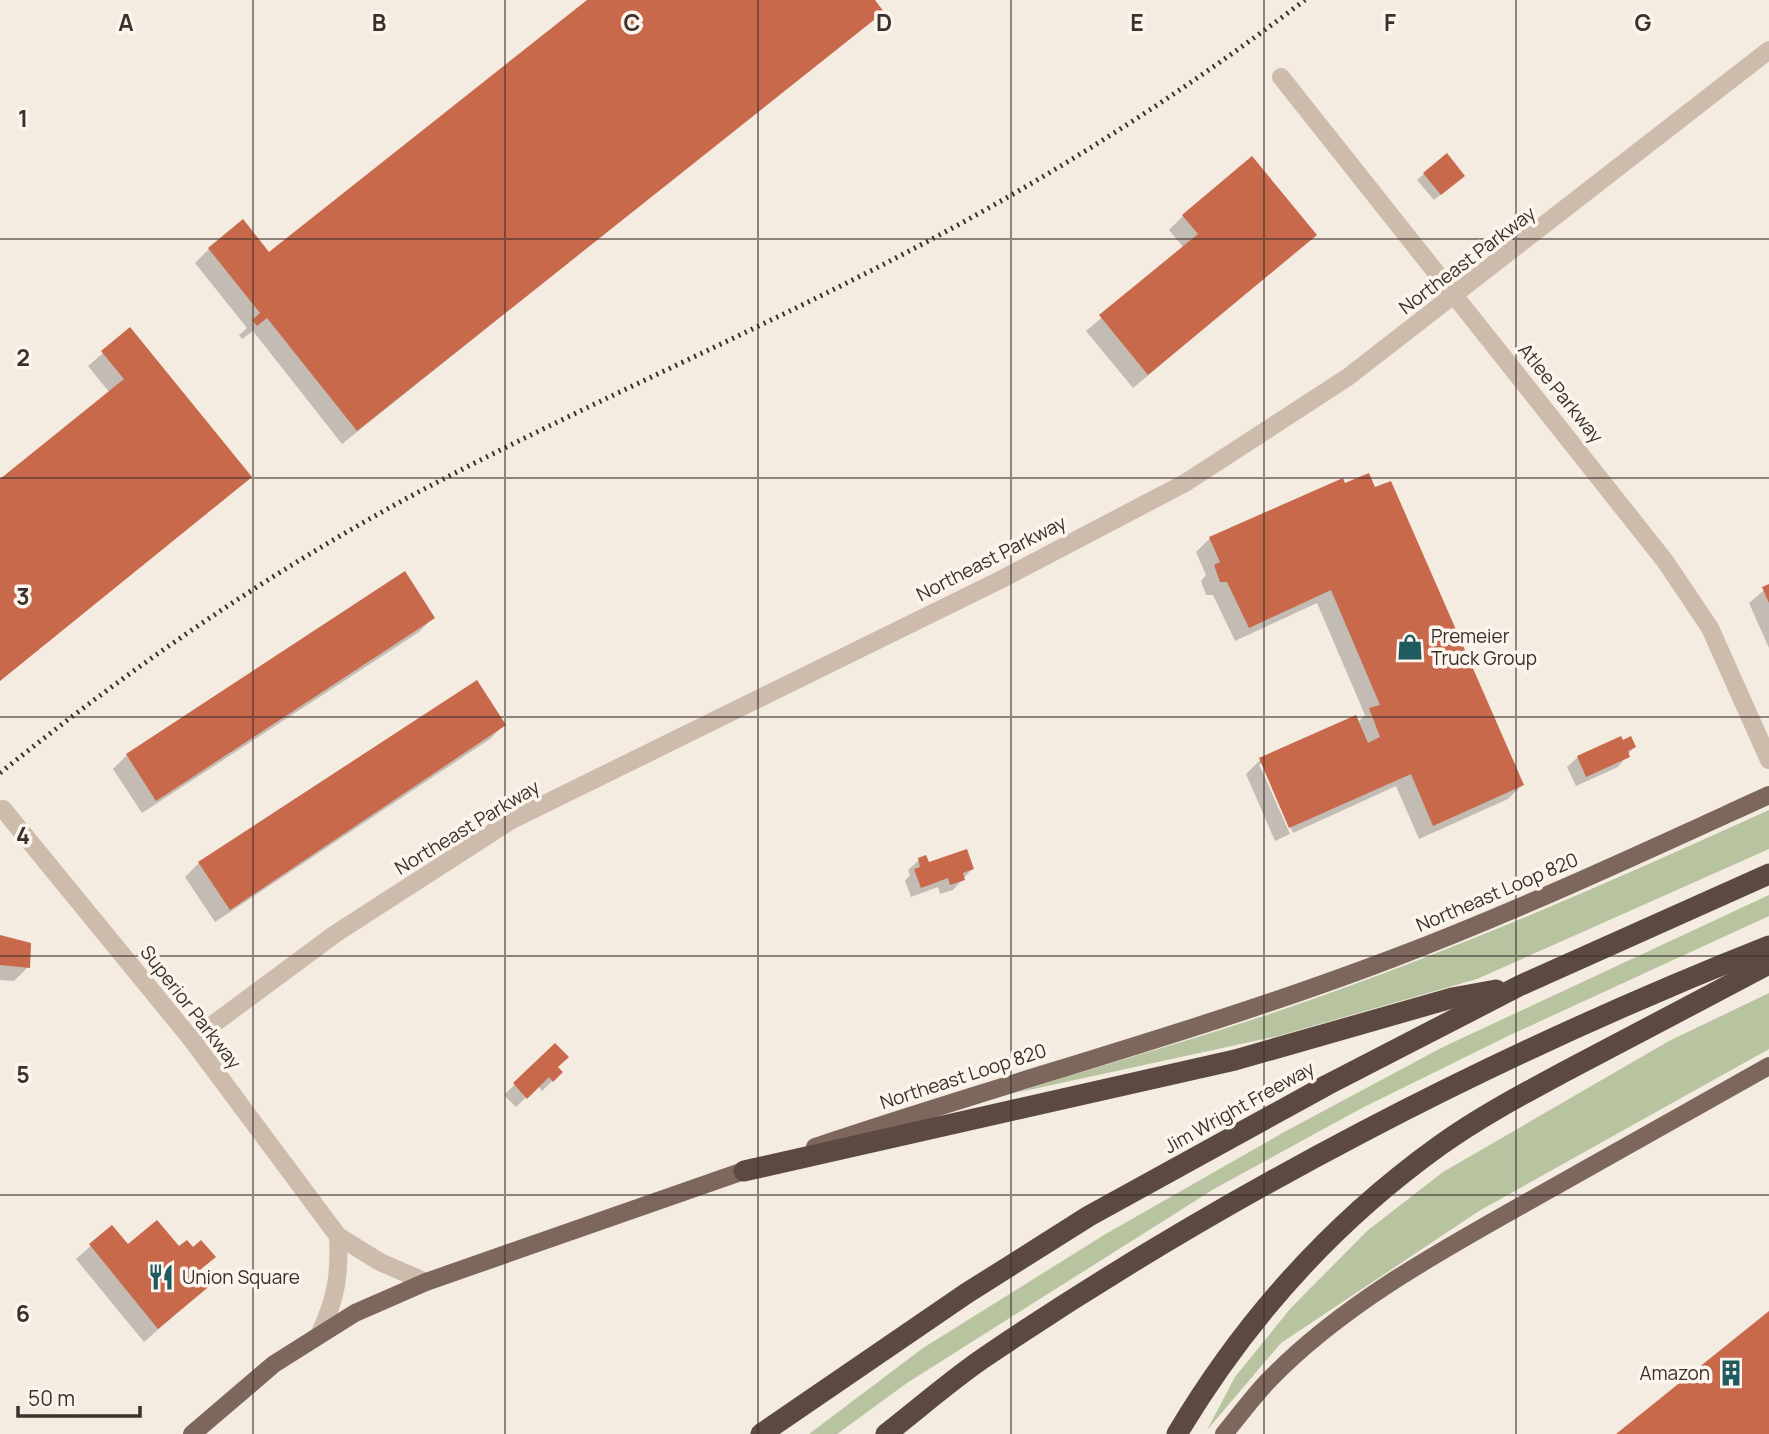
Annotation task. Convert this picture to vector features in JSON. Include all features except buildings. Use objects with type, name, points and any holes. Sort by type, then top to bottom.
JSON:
[{"type":"highway","name":"Jim Wright Freeway","points":[[761,1434],[967,1293],[1089,1216],[1327,1084],[1519,986],[1769,874]]},
{"type":"highway","points":[[886,1434],[981,1360],[1196,1225],[1360,1135],[1557,1036],[1674,984],[1769,946]]},
{"type":"highway","points":[[1177,1434],[1232,1351],[1278,1292],[1310,1255],[1399,1177],[1440,1145],[1504,1105],[1769,964]]},
{"type":"highway","points":[[744,1171],[1235,1060],[1451,998],[1519,986]]},
{"type":"main road","name":"Northeast Loop 820","points":[[192,1434],[246,1385],[319,1335],[355,1313],[426,1282],[935,1106],[1225,1018],[1391,959],[1603,871],[1769,795]]},
{"type":"main road","points":[[1224,1434],[1267,1382],[1293,1358],[1336,1321],[1390,1284],[1465,1237],[1769,1066]]},
{"type":"street","name":"Northeast Parkway","points":[[192,1040],[335,934],[510,821],[1000,579],[1185,483],[1348,377],[1536,234],[1769,50]]},
{"type":"street","name":"Atlee Parkway","points":[[1281,77],[1665,561],[1710,628],[1769,760]]},
{"type":"street","name":"Superior Parkway","points":[[4,809],[192,1040],[338,1236]]},
{"type":"street","points":[[338,1236],[380,1262],[426,1282]]},
{"type":"street","points":[[319,1335],[336,1294],[340,1269],[338,1236]]},
{"type":"green space","points":[[1769,810],[1769,849],[1477,979],[1278,1036],[1015,1093],[1224,1029],[1414,962],[1534,914]]},
{"type":"green space","points":[[1769,895],[1769,916],[1508,1036],[1362,1108],[1214,1189],[907,1383],[837,1434],[809,1434],[923,1348],[1104,1235],[1286,1131],[1443,1047]]},
{"type":"green space","points":[[1769,993],[1769,1049],[1479,1211],[1281,1343],[1207,1430],[1235,1377],[1290,1309],[1367,1231],[1443,1172],[1669,1041]]},
{"type":"railway","points":[[0,773],[148,660],[251,591],[357,526],[475,463],[802,305],[981,212],[1077,156],[1169,97],[1305,0]]},
{"type":"place","name":"Premeier Truck Group","points":[[1410,647]]},
{"type":"place","name":"Union Square","points":[[161,1277]]},
{"type":"place","name":"Amazon","points":[[1731,1373]]}]
